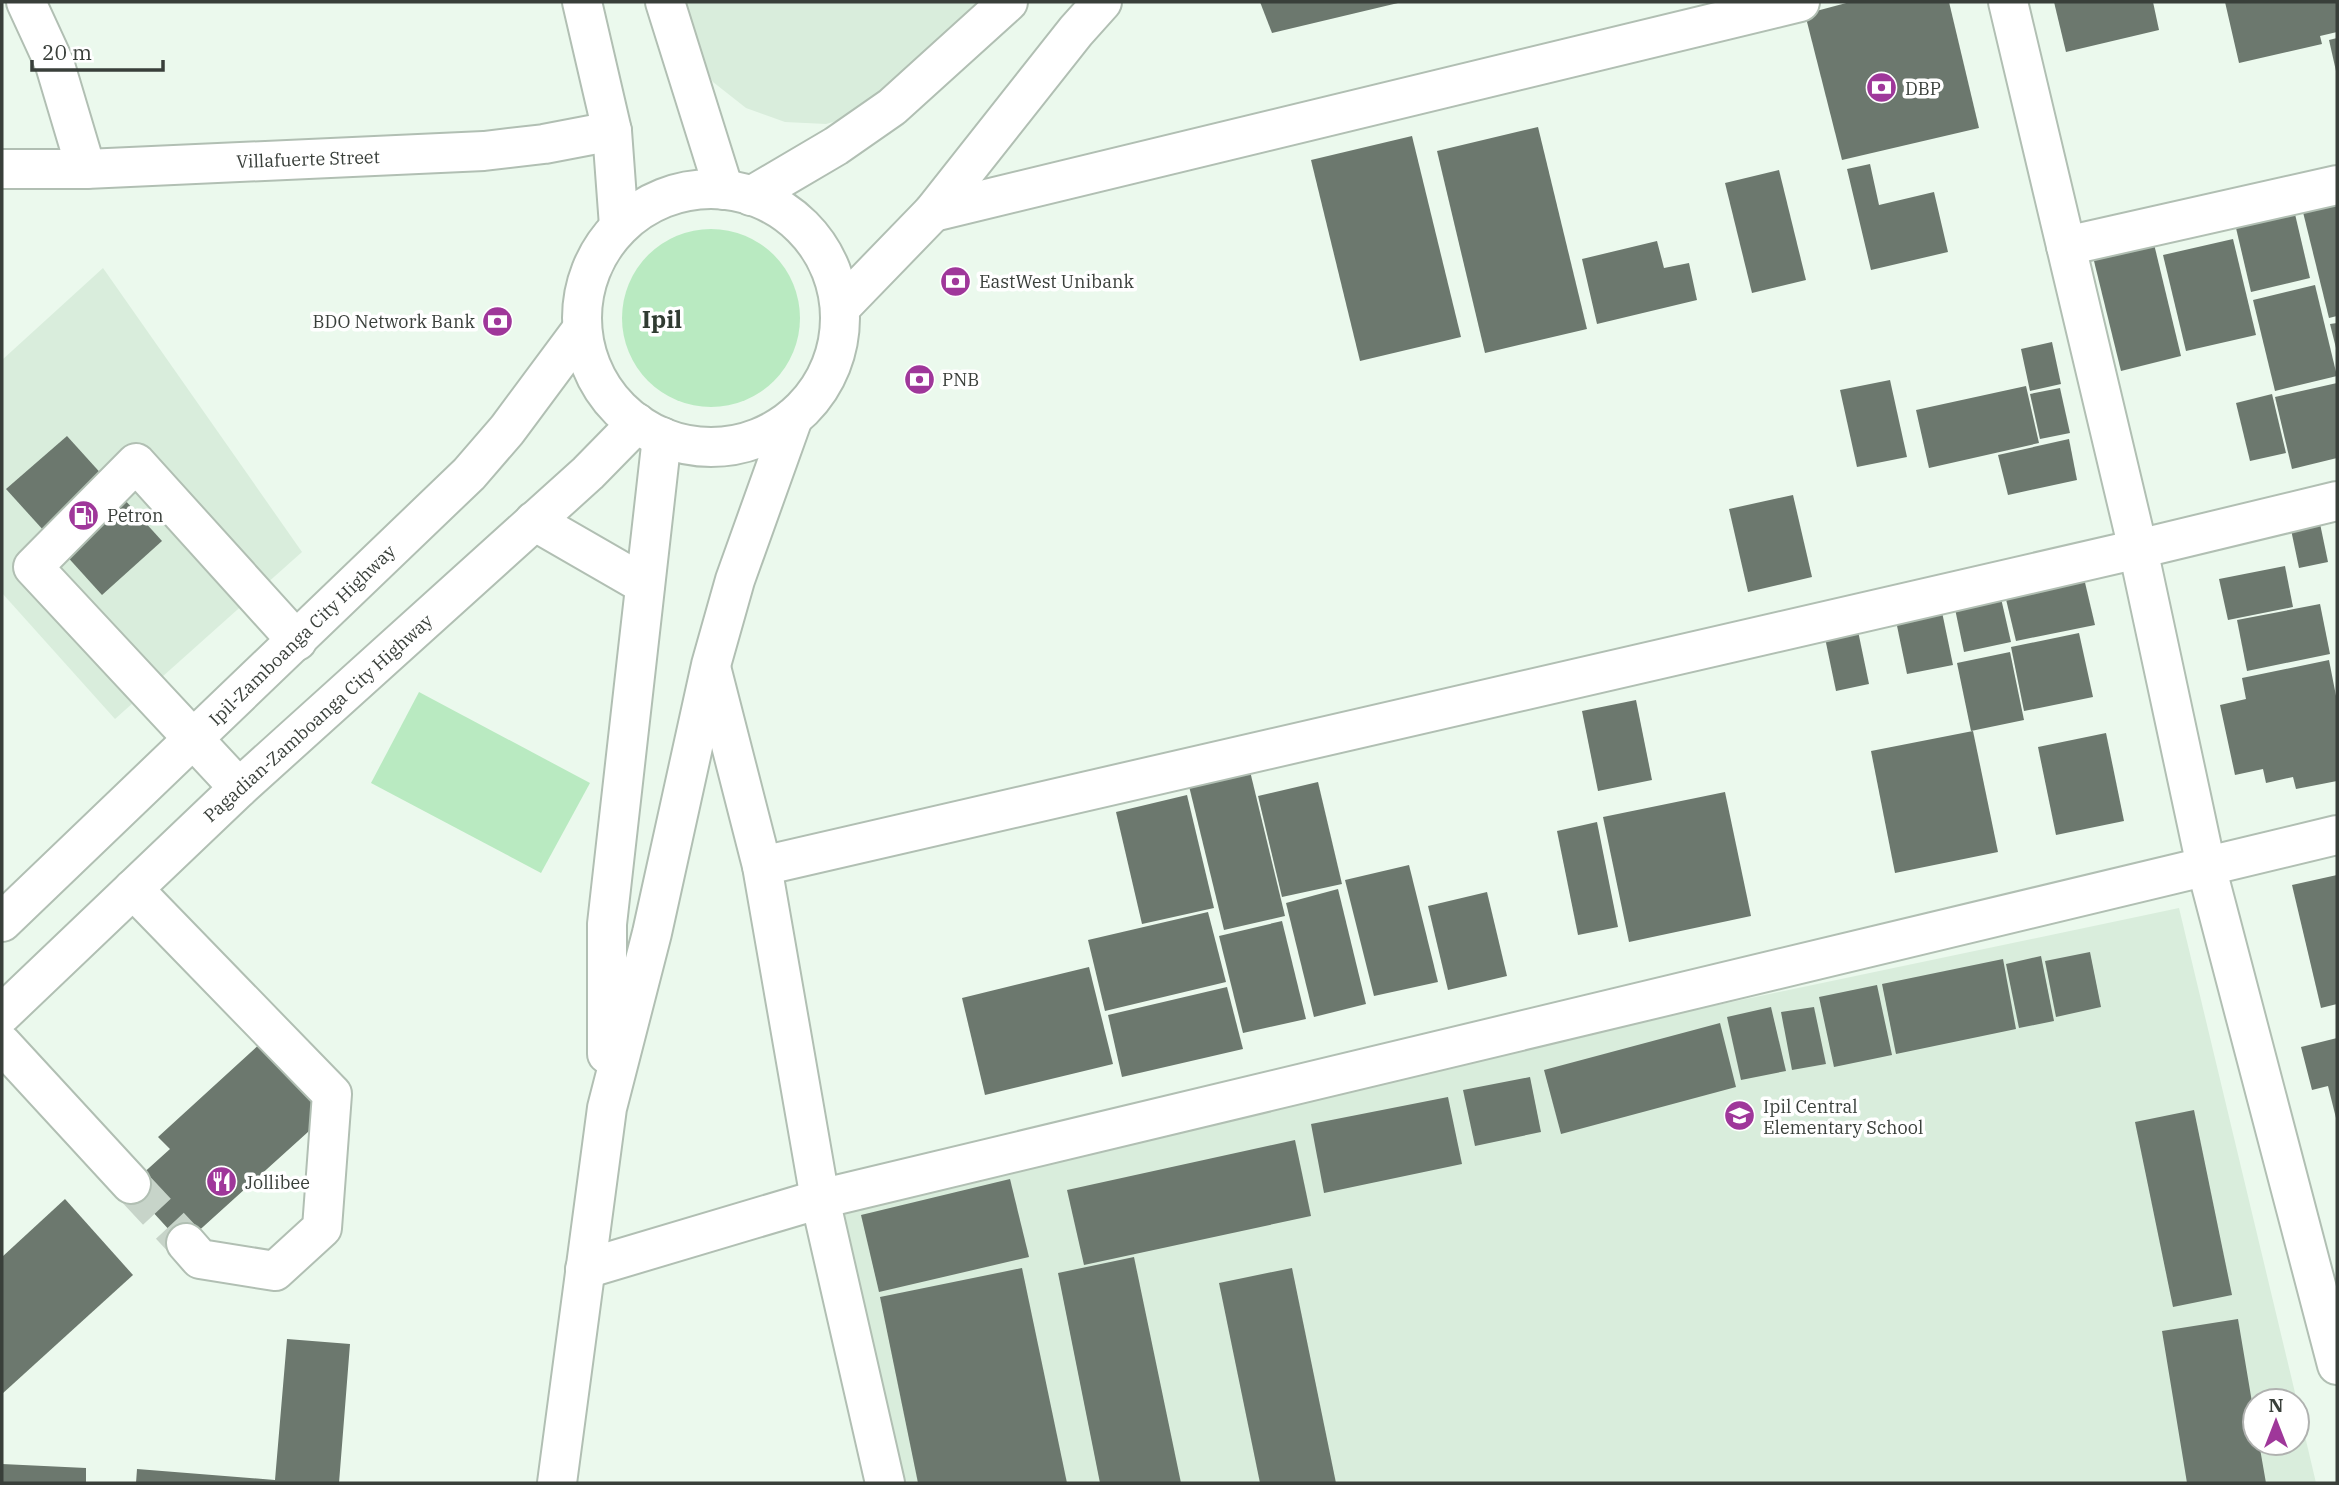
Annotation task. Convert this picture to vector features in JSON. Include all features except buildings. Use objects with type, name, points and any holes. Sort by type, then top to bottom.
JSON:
[{"type":"street","points":[[26,2],[55,65],[86,169]]},
{"type":"street","points":[[582,2],[612,131],[620,226]]},
{"type":"street","points":[[665,2],[738,193]]},
{"type":"street","points":[[738,193],[836,146],[892,107],[1008,2]]},
{"type":"street","points":[[841,307],[933,212],[1102,2]]},
{"type":"street","points":[[933,212],[1800,2]]},
{"type":"street","points":[[2008,2],[2137,549],[2206,866],[2337,1365]]},
{"type":"street","name":"Villafuerte Street","points":[[2,169],[86,169],[484,151],[544,144],[612,131]]},
{"type":"street","points":[[2066,246],[2337,186]]},
{"type":"street","points":[[695,190],[738,193],[775,206],[796,220],[813,238],[827,259],[836,282],[841,307],[836,356],[812,399],[793,418],[770,433],[744,443],[716,447],[688,444],[649,430],[616,405],[599,383],[588,357],[582,330],[583,301],[590,274],[602,249],[620,226],[642,209],[667,196],[695,190]]},
{"type":"street","name":"Ipil-Zamboanga City Highway","points":[[2,922],[469,474],[507,430],[582,330]]},
{"type":"street","points":[[557,1483],[607,1108],[652,933],[711,665],[735,580],[793,418]]},
{"type":"street","points":[[607,1108],[607,924],[645,585],[649,430]]},
{"type":"street","name":"Pagadian-Zamboanga City Highway","points":[[2,1014],[239,788],[588,473],[649,430]]},
{"type":"street","points":[[239,788],[33,567],[136,463],[297,641]]},
{"type":"street","points":[[762,866],[2337,501]]},
{"type":"street","points":[[534,522],[645,585]]},
{"type":"street","points":[[711,665],[762,866],[820,1199],[885,1483]]},
{"type":"street","points":[[585,1269],[820,1199],[2337,835]]},
{"type":"street","points":[[133,890],[332,1094],[322,1228],[275,1270],[200,1259],[186,1243]]},
{"type":"street","points":[[2,1044],[131,1184]]},
{"type":"shaded area","points":[[679,2],[983,2],[867,112],[826,124],[785,122],[746,108],[713,82],[691,47]]},
{"type":"shaded area","points":[[103,268],[302,552],[115,719],[2,593],[2,360]]},
{"type":"shaded area","name":"Ipil Central Elementary School","points":[[2179,908],[2294,1387],[2241,1387],[2241,1457],[2310,1457],[2316,1483],[903,1483],[839,1215],[1665,1016]]},
{"type":"green space","points":[[711,229],[745,235],[774,255],[794,284],[800,318],[794,352],[774,381],[745,401],[711,407],[677,401],[648,381],[628,352],[622,318],[628,284],[648,255],[677,235]]},
{"type":"green space","points":[[419,692],[590,783],[541,873],[371,783]]},
{"type":"tunnel","points":[[131,1184],[186,1243]]},
{"type":"place","name":"DBP","points":[[1882,88]]},
{"type":"place","name":"EastWest Unibank","points":[[956,281]]},
{"type":"place","name":"BDO Network Bank","points":[[498,321]]},
{"type":"place","name":"PNB","points":[[919,379]]},
{"type":"place","name":"Petron","points":[[84,515]]},
{"type":"place","name":"Ipil Central Elementary School","points":[[1740,1116]]},
{"type":"place","name":"Jollibee","points":[[222,1182]]},
{"type":"district","name":"Ipil","points":[[662,319]]}]
